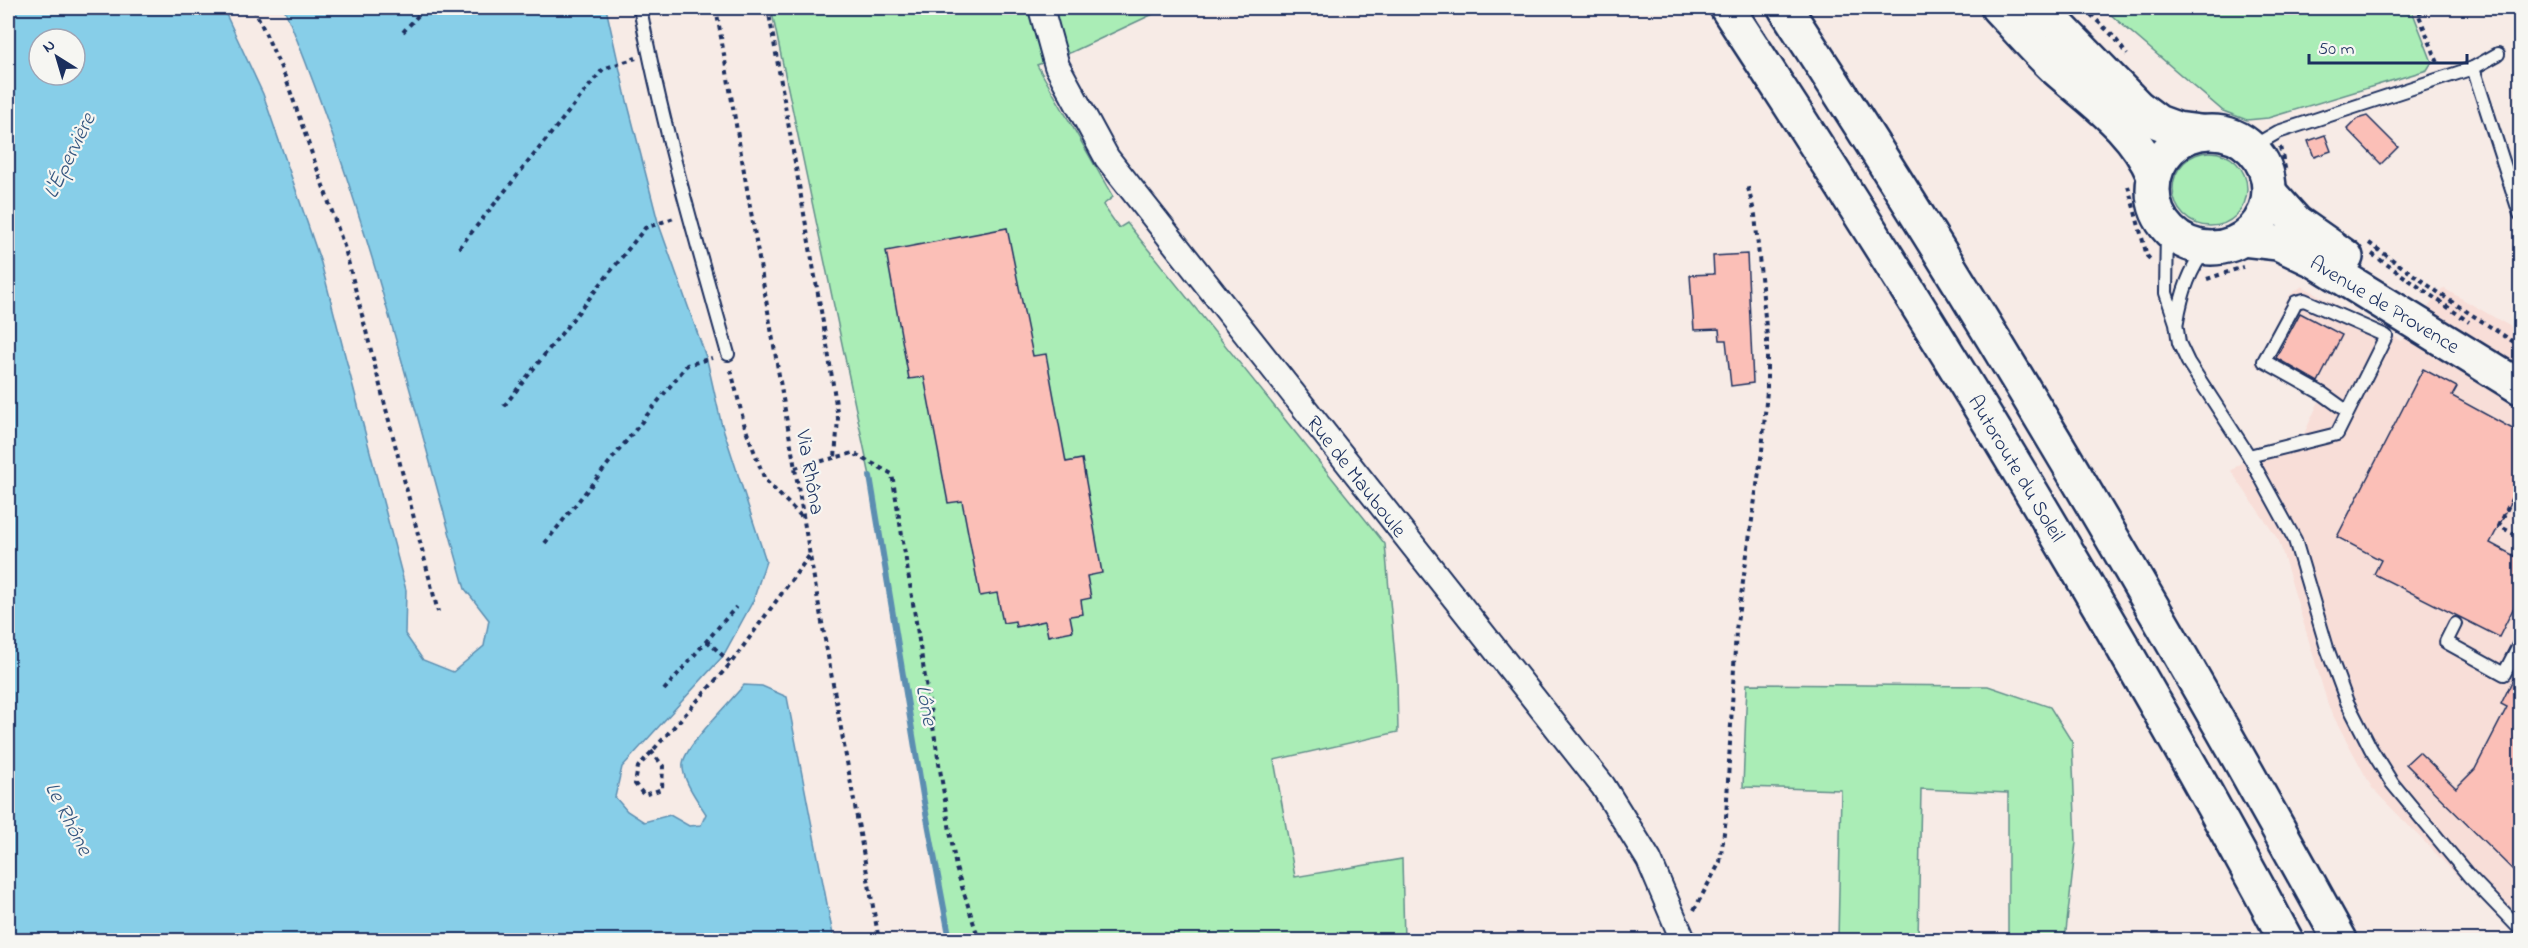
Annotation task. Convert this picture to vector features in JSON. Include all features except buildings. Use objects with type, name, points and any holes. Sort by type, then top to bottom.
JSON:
[{"type":"main road","name":"Autoroute du Soleil","points":[[1727,8],[1852,199],[2019,469],[2139,676],[2286,940]]},
{"type":"main road","points":[[1785,8],[1892,171],[2054,436],[2179,651],[2340,940]]},
{"type":"main road","points":[[1998,8],[2052,65],[2110,115],[2138,145],[2154,176]]},
{"type":"main road","points":[[2042,8],[2138,107],[2158,122],[2177,129],[2228,134],[2252,147],[2265,169],[2270,193],[2266,211],[2246,252],[2225,247],[2198,262],[2192,246],[2178,239],[2159,217],[2154,204],[2154,176],[2160,160],[2171,147],[2184,138],[2200,132]]},
{"type":"main road","name":"Avenue de Provence","points":[[2270,193],[2296,222],[2323,242],[2520,367]]},
{"type":"main road","name":"Avenue de Provence","points":[[2246,252],[2278,243],[2314,260],[2520,387]]},
{"type":"street","name":"Rue de Mauboule","points":[[1041,8],[1057,66],[1107,158],[1604,786],[1649,860],[1682,938]]},
{"type":"lane","points":[[640,8],[649,54],[689,214],[728,354]]},
{"type":"lane","points":[[2252,147],[2278,132],[2473,68],[2498,54]]},
{"type":"lane","points":[[2473,68],[2520,214]]},
{"type":"lane","points":[[2167,229],[2166,293],[2176,323],[2179,343],[2188,362],[2249,456],[2295,540],[2327,648],[2347,702],[2371,749],[2392,783],[2469,876],[2520,929]]},
{"type":"lane","points":[[2176,323],[2181,297],[2198,262]]},
{"type":"lane","points":[[2249,456],[2337,434],[2348,412],[2386,336],[2304,300],[2295,302],[2264,361],[2323,394],[2348,412]]},
{"type":"lane","points":[[2455,624],[2446,642],[2504,674],[2520,643]]},
{"type":"path","points":[[254,8],[286,79],[345,249],[438,612]]},
{"type":"path","points":[[403,32],[424,8]]},
{"type":"path","name":"Via Rhôna","points":[[716,8],[803,518],[879,940]]},
{"type":"path","points":[[768,8],[838,418],[835,458]]},
{"type":"path","points":[[2434,8],[2417,10],[2444,77]]},
{"type":"path","points":[[459,248],[603,69],[649,54]]},
{"type":"path","points":[[2138,145],[2126,157],[2123,165],[2147,256],[2165,266]]},
{"type":"path","points":[[1682,938],[1720,862],[1726,818],[1736,630],[1763,441],[1767,390],[1767,337],[1755,215],[1747,184]]},
{"type":"path","points":[[504,406],[645,228],[689,214]]},
{"type":"path","points":[[2364,239],[2446,298],[2520,346]]},
{"type":"path","points":[[2363,247],[2474,325]]},
{"type":"path","points":[[2198,262],[2200,280],[2246,252]]},
{"type":"path","points":[[544,543],[687,365],[728,354],[745,427],[765,480],[803,518]]},
{"type":"path","points":[[795,468],[853,453],[892,474],[956,868],[979,940]]},
{"type":"path","points":[[2520,482],[2499,526],[2520,537]]},
{"type":"path","points":[[651,751],[663,766],[662,789],[644,795],[635,784],[638,767],[651,751],[732,663],[810,556]]},
{"type":"path","points":[[664,690],[736,607]]},
{"type":"path","points":[[707,641],[732,663]]},
{"type":"shaded area","points":[[2302,286],[2402,341],[2443,288],[2520,332],[2520,940],[2372,788],[2329,708],[2279,541],[2231,471],[2261,446],[2304,434],[2320,399],[2254,365],[2290,295]]},
{"type":"green space","points":[[771,8],[1166,8],[1072,52],[1037,65],[1113,197],[1103,205],[1119,228],[1127,223],[1385,544],[1397,680],[1398,732],[1274,760],[1295,877],[1402,859],[1404,940],[950,940],[924,802],[870,476]]},
{"type":"green space","points":[[2103,8],[2411,8],[2432,62],[2427,70],[2268,118],[2247,120],[2223,111]]},
{"type":"green space","points":[[2210,152],[2231,158],[2241,168],[2247,189],[2241,210],[2231,220],[2210,226],[2189,220],[2179,210],[2173,189],[2179,168],[2189,158]]},
{"type":"green space","points":[[1747,684],[1988,686],[2050,707],[2072,742],[2076,842],[2065,940],[2008,940],[2008,793],[1921,789],[1918,940],[1838,940],[1841,790],[1743,787]]},
{"type":"water","points":[[8,8],[223,8],[263,94],[321,263],[406,590],[405,634],[423,660],[453,672],[484,646],[489,620],[465,589],[361,222],[312,78],[284,8],[606,8],[658,222],[707,360],[721,422],[766,561],[753,601],[723,656],[622,767],[615,797],[627,811],[644,822],[670,815],[689,826],[701,825],[706,814],[691,790],[683,769],[686,755],[692,745],[744,685],[762,686],[787,697],[834,940],[8,940]]},
{"type":"waterway","name":"Lône","points":[[870,476],[924,802],[950,940]]},
{"type":"water label","name":"L'Épervière","points":[[68,155]]},
{"type":"water label","name":"Le Rhône","points":[[70,818]]}]
